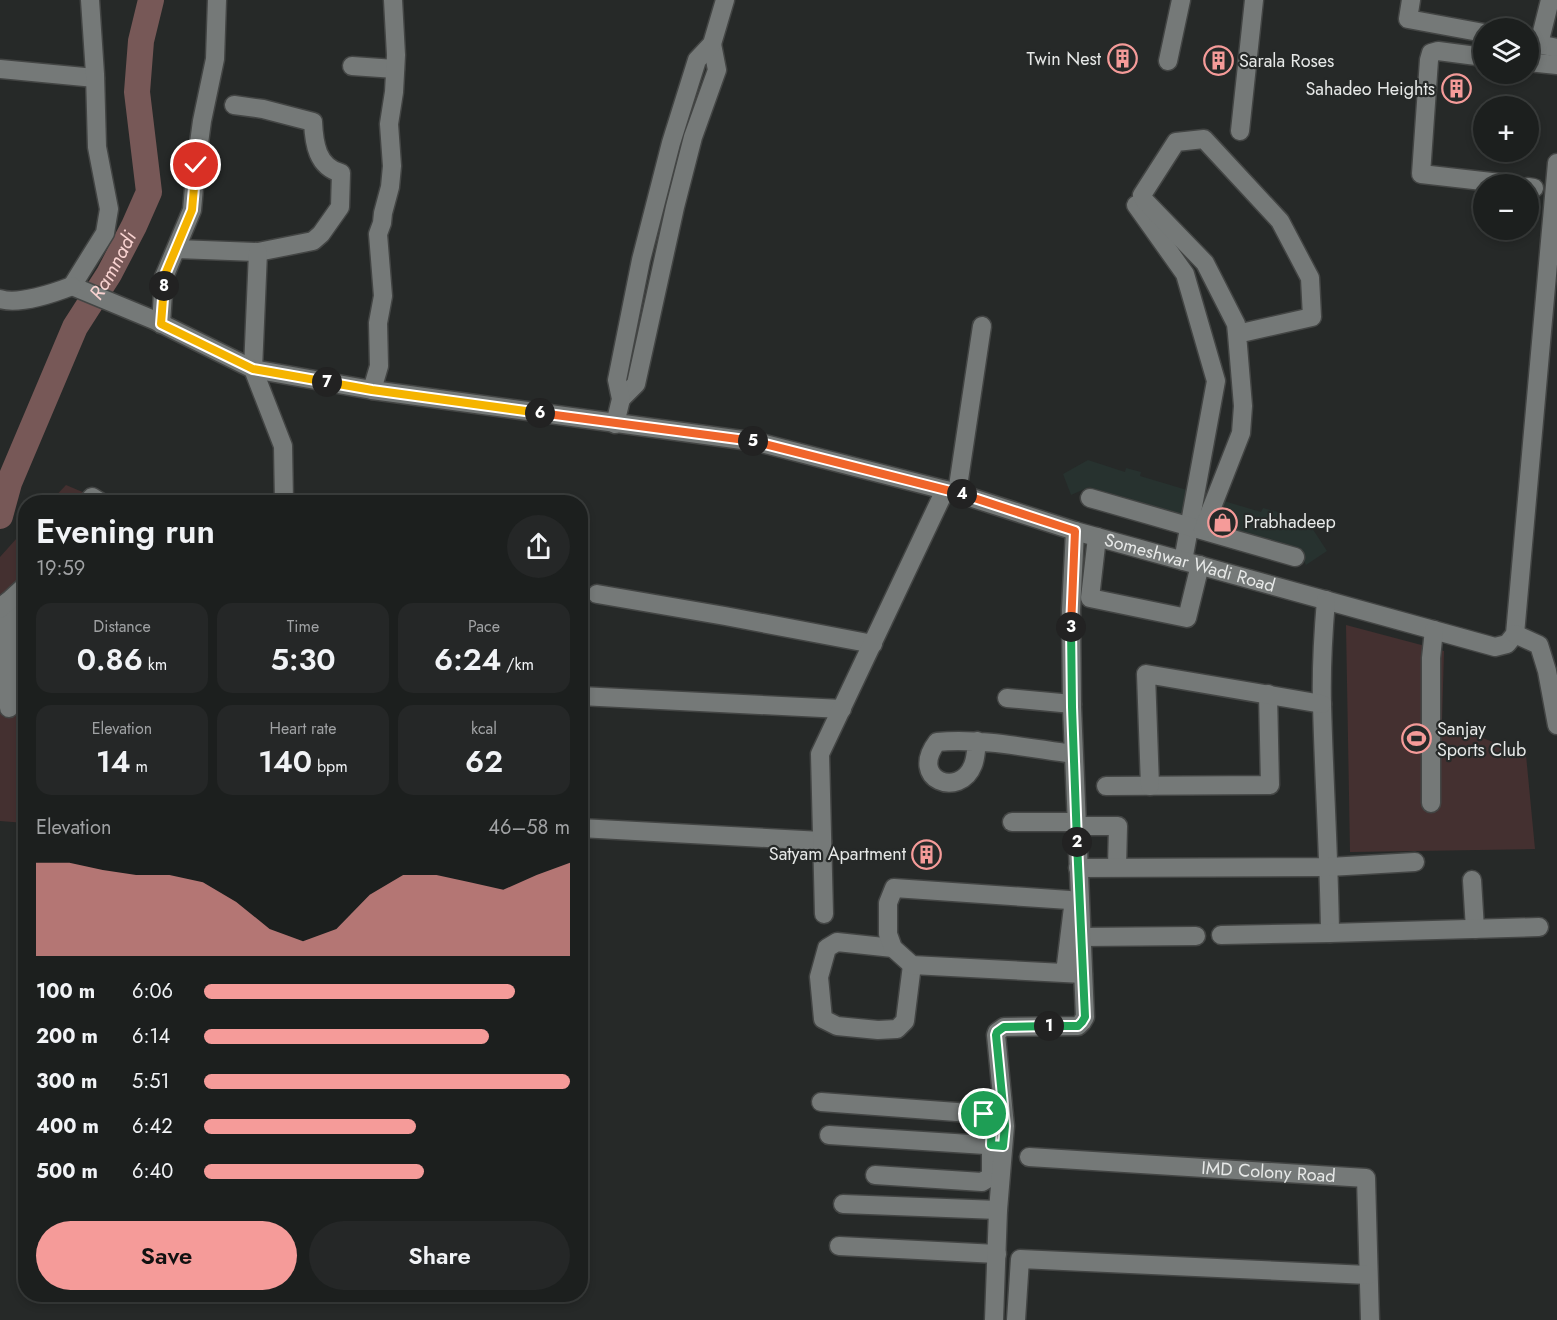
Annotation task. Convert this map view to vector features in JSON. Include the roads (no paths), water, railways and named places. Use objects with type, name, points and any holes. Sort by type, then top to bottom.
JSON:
[{"type":"street","points":[[0,298],[6,301],[23,300],[72,286],[105,233],[109,209],[97,147],[90,0]]},
{"type":"street","points":[[157,322],[164,277],[192,210],[202,122],[215,58],[217,0]]},
{"type":"street","points":[[372,390],[379,366],[378,323],[383,296],[378,234],[390,187],[392,166],[389,124],[396,55],[393,0]]},
{"type":"street","points":[[615,424],[621,399],[617,380],[641,260],[671,143],[697,60],[712,44],[725,0]]},
{"type":"street","points":[[1168,61],[1181,0]]},
{"type":"street","points":[[1240,131],[1254,0]]},
{"type":"street","points":[[1411,0],[1408,18],[1473,31]]},
{"type":"street","points":[[1542,45],[1550,0]]},
{"type":"street","points":[[1473,56],[1438,51],[1431,53],[1421,174],[1473,180]]},
{"type":"street","points":[[1539,63],[1557,65]]},
{"type":"street","points":[[352,66],[394,69]]},
{"type":"street","points":[[0,69],[95,78]]},
{"type":"street","points":[[177,249],[258,252],[313,241],[321,234],[340,207],[341,173],[333,171],[317,153],[312,122],[263,109],[234,105]]},
{"type":"street","points":[[1196,528],[1240,433],[1243,406],[1236,324],[1205,263],[1144,201],[1142,195],[1176,142],[1204,139],[1280,221],[1310,278],[1312,317],[1237,334]]},
{"type":"street","points":[[1557,163],[1515,634],[1539,645],[1557,725]]},
{"type":"street","points":[[1097,537],[1090,598],[1187,618],[1191,563],[1216,381],[1185,274],[1136,205]]},
{"type":"street","points":[[258,252],[253,369],[283,446],[284,495]]},
{"type":"street","name":"Someshwar Wadi Road","points":[[72,286],[157,322],[253,369],[372,390],[757,442],[951,491],[1075,531],[1495,647],[1507,644],[1515,634]]},
{"type":"street","points":[[824,914],[820,754],[951,491],[982,326]]},
{"type":"street","points":[[1090,498],[1295,557]]},
{"type":"street","points":[[1074,974],[1081,937],[1072,704],[1071,610],[1075,531]]},
{"type":"street","points":[[9,708],[4,606],[18,593]]},
{"type":"street","points":[[597,594],[873,644]]},
{"type":"street","points":[[1326,600],[1322,650],[1322,704],[1330,933]]},
{"type":"street","points":[[1431,803],[1431,658],[1434,630]]},
{"type":"street","points":[[1150,786],[1146,674],[1322,704]]},
{"type":"street","points":[[1106,786],[1270,784],[1268,694]]},
{"type":"street","points":[[588,696],[842,709]]},
{"type":"street","points":[[1006,698],[1072,704]]},
{"type":"street","points":[[977,741],[1073,754]]},
{"type":"street","points":[[1012,822],[1118,826],[1117,867]]},
{"type":"street","points":[[588,828],[822,841]]},
{"type":"street","points":[[1078,867],[1329,867],[1415,862]]},
{"type":"street","points":[[1472,880],[1475,929]]},
{"type":"street","points":[[875,1175],[982,1182],[987,1179],[991,1175],[997,1146],[1005,1126],[997,1032],[1004,1027],[1078,1026],[1085,1017],[1074,974],[1072,907],[1069,900],[894,888],[888,903],[888,934],[893,948],[912,965],[1074,974]]},
{"type":"street","points":[[1221,935],[1539,927]]},
{"type":"street","points":[[1081,937],[1196,936]]},
{"type":"street","points":[[893,948],[837,942],[827,948],[819,977],[823,1019],[837,1026],[878,1030],[897,1029],[905,1022],[912,965]]},
{"type":"street","points":[[821,1102],[989,1116],[997,1146],[998,1254],[994,1320]]},
{"type":"street","points":[[829,1135],[997,1146]]},
{"type":"street","name":"IMD Colony Road","points":[[1029,1157],[1366,1178],[1370,1320]]},
{"type":"street","points":[[843,1204],[998,1210]]},
{"type":"street","points":[[840,1246],[998,1254]]},
{"type":"street","points":[[1016,1320],[1020,1259],[1368,1275]]},
{"type":"waterway","name":"Ramnadi","points":[[0,516],[9,483],[75,327],[109,274],[149,192],[137,92],[141,41],[151,0]]},
{"type":"place","name":"Twin Nest","points":[[1122,59]]},
{"type":"place","name":"Sarala Roses","points":[[1218,61]]},
{"type":"place","name":"Sahadeo Heights","points":[[1456,89]]},
{"type":"place","name":"Prabhadeep","points":[[1223,522]]},
{"type":"place","name":"Sanjay Sports Club","points":[[1416,739]]},
{"type":"place","name":"Satyam Apartment","points":[[927,854]]}]
